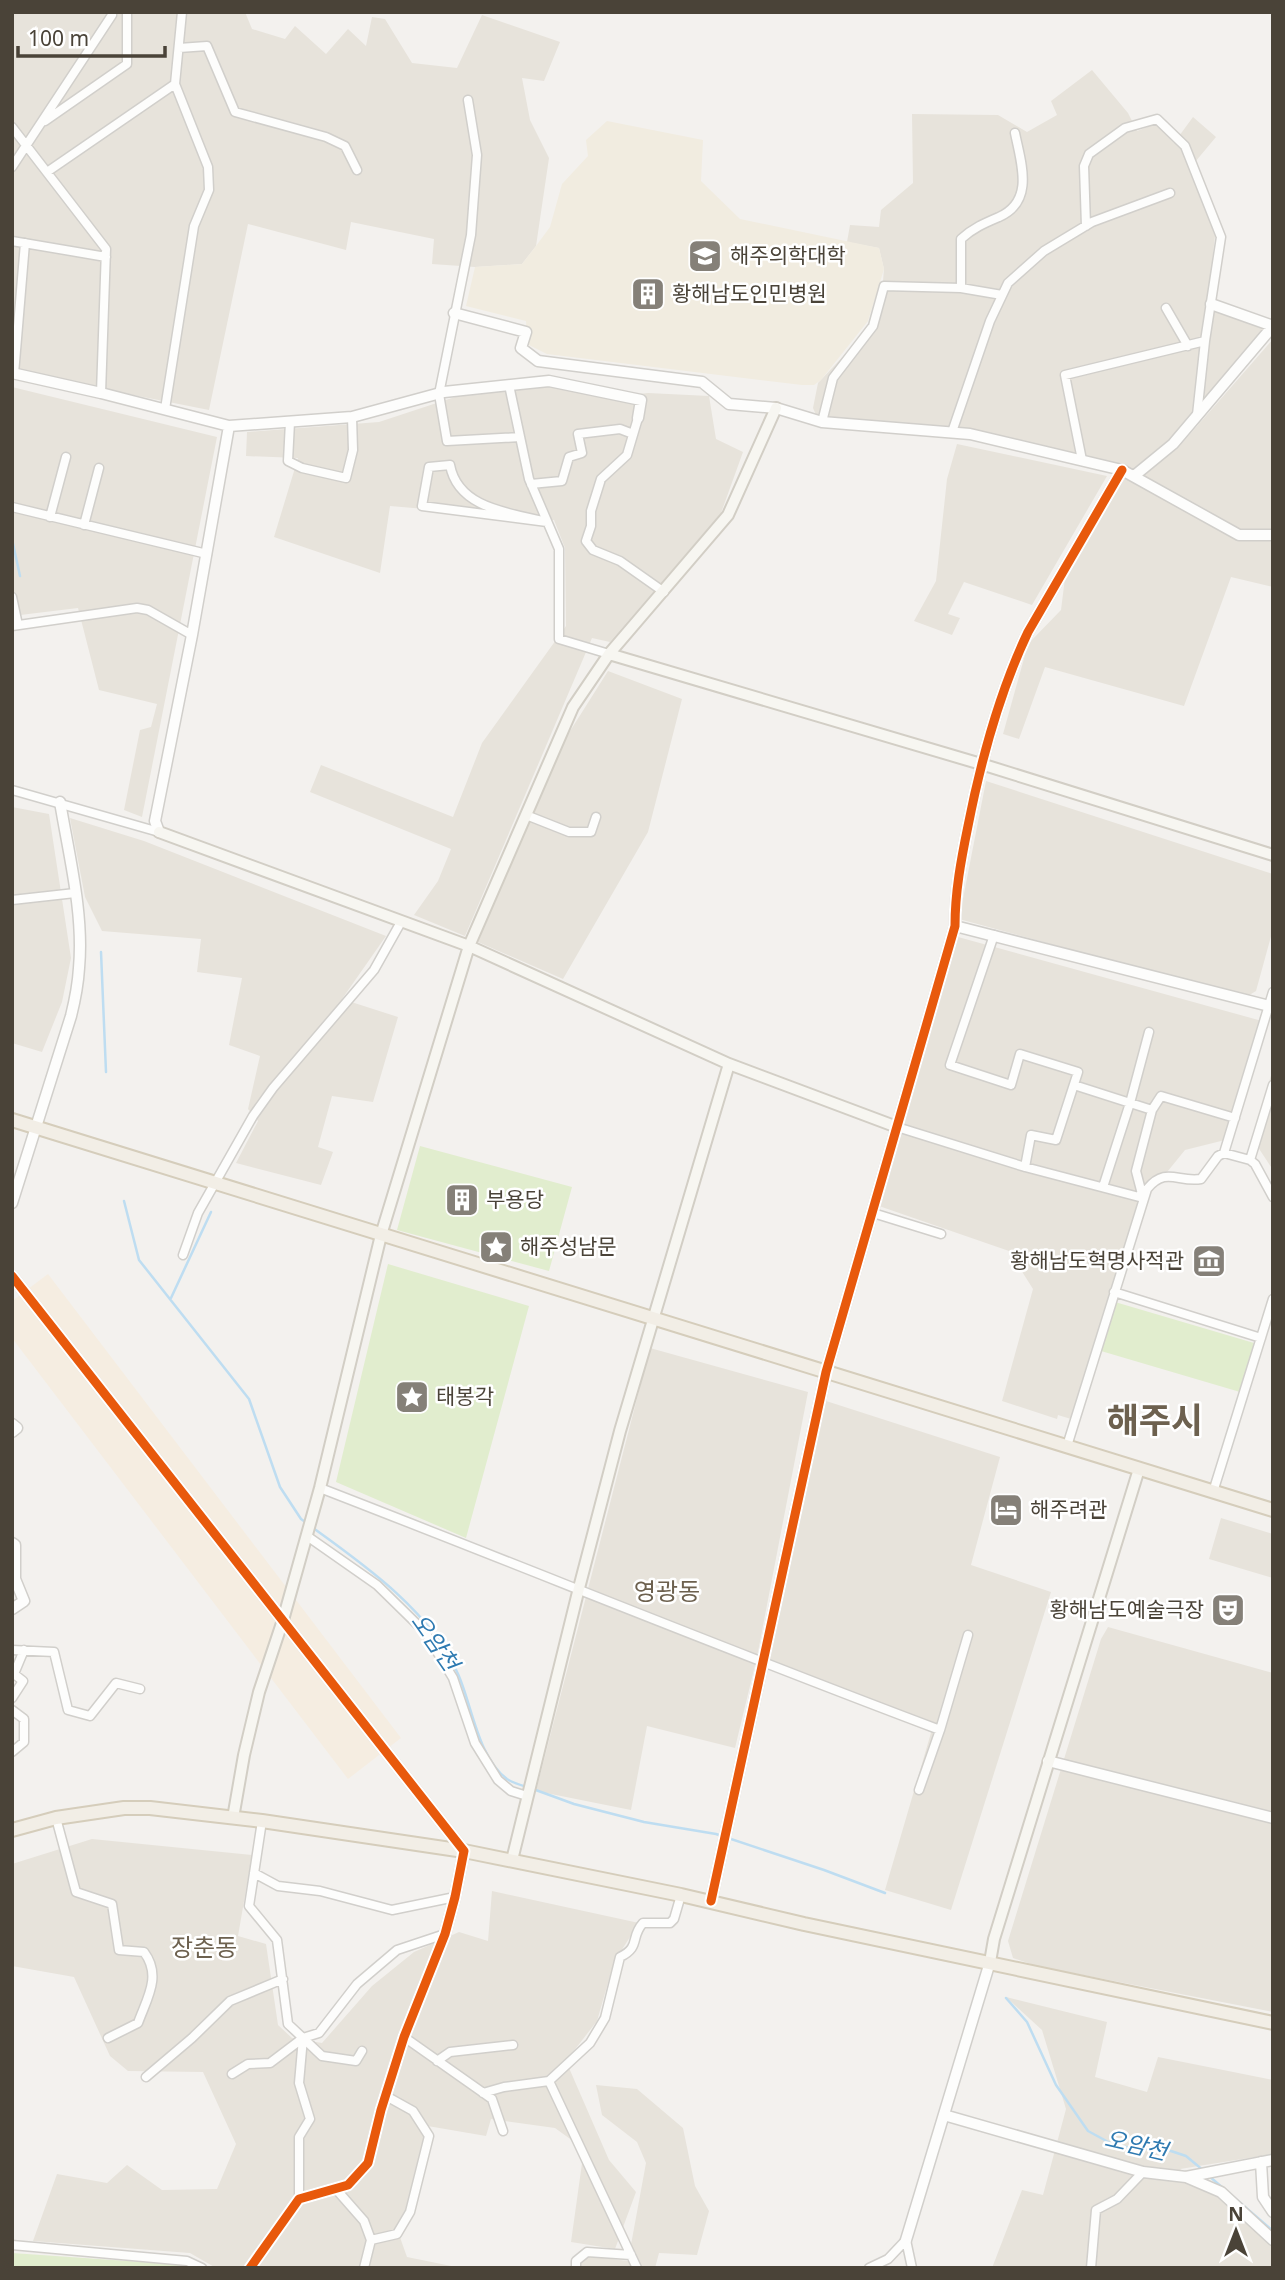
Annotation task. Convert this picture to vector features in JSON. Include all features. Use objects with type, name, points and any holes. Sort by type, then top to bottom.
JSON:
[{"type":"main road","points":[[233,1818],[259,1692],[283,1620],[320,1488],[381,1235],[469,946],[573,707],[609,654],[728,515],[776,408]]},
{"type":"main road","points":[[609,654],[981,764],[1273,855]]},
{"type":"main road","points":[[159,832],[469,946],[729,1064],[897,1127]]},
{"type":"main road","points":[[512,1860],[620,1431],[729,1064]]},
{"type":"main road","points":[[12,1120],[1273,1510]]},
{"type":"main road","points":[[990,1962],[994,1939],[1139,1469]]},
{"type":"main road","points":[[12,1830],[57,1818],[124,1808],[149,1808],[262,1821],[512,1860],[1273,2023]]},
{"type":"street","points":[[41,123],[127,64],[128,12]]},
{"type":"street","points":[[165,409],[194,226],[209,190],[208,167],[175,84],[182,12]]},
{"type":"street","points":[[12,167],[112,15]]},
{"type":"street","points":[[178,48],[207,46],[235,112],[326,137],[345,146],[357,170]]},
{"type":"street","points":[[47,172],[175,84]]},
{"type":"street","points":[[468,100],[477,155],[471,235],[439,394],[447,441],[520,437]]},
{"type":"street","points":[[1086,226],[1084,166],[1089,154],[1125,128],[1157,119],[1185,146],[1221,237],[1197,415]]},
{"type":"street","points":[[12,127],[106,249],[101,393]]},
{"type":"street","points":[[961,288],[961,239],[971,229],[1004,215],[1017,204],[1024,189],[1024,175],[1015,133]]},
{"type":"street","points":[[952,432],[990,321],[1008,283],[1044,251],[1086,226],[1170,193]]},
{"type":"street","points":[[12,241],[106,257]]},
{"type":"street","points":[[25,243],[13,374],[101,393],[229,426],[352,417],[439,394],[549,381],[641,400],[627,454],[601,479],[591,511],[592,526],[586,541],[593,550],[620,561],[664,592]]},
{"type":"street","points":[[822,422],[833,378],[873,326],[884,286],[961,288],[1002,295]]},
{"type":"street","points":[[1133,476],[1173,444],[1273,326],[1211,303]]},
{"type":"street","points":[[1166,308],[1188,346]]},
{"type":"street","points":[[454,313],[526,332],[521,348],[538,362],[702,382],[730,404],[776,408],[822,422],[970,434],[1082,460],[1122,470],[1239,534],[1273,535]]},
{"type":"street","points":[[1082,460],[1065,375],[1205,341]]},
{"type":"street","points":[[509,385],[531,484],[559,549],[559,639],[609,654]]},
{"type":"street","points":[[290,422],[288,461],[302,468],[346,478],[353,450],[352,417]]},
{"type":"street","points":[[159,832],[155,821],[192,635],[229,426]]},
{"type":"street","points":[[531,484],[562,481],[569,457],[582,453],[578,434],[620,429],[633,434]]},
{"type":"street","points":[[50,517],[66,457]]},
{"type":"street","points":[[450,465],[452,477],[461,490],[485,506],[547,522],[422,506],[429,467],[450,465]]},
{"type":"street","points":[[83,525],[99,468]]},
{"type":"street","points":[[711,1901],[826,1372],[955,926],[957,880],[981,764],[1019,651],[1028,632],[1122,470]]},
{"type":"street","points":[[12,507],[207,554]]},
{"type":"street","points":[[12,597],[15,626],[137,608],[148,610],[192,635]]},
{"type":"street","points":[[12,790],[159,832]]},
{"type":"street","points":[[12,1203],[71,1016],[77,988],[80,941],[60,802]]},
{"type":"street","points":[[526,815],[569,832],[591,832],[596,817]]},
{"type":"street","points":[[12,900],[75,893]]},
{"type":"street","points":[[183,1255],[198,1213],[253,1116],[272,1088],[374,970],[401,922]]},
{"type":"street","points":[[955,926],[1271,1006]]},
{"type":"street","points":[[994,935],[950,1065],[1012,1085],[1020,1054],[1078,1072],[1056,1140],[1031,1135],[1025,1167]]},
{"type":"street","points":[[1224,1153],[1271,1006],[1273,992]]},
{"type":"street","points":[[1103,1187],[1149,1032]]},
{"type":"street","points":[[1074,1085],[1152,1110]]},
{"type":"street","points":[[1250,1160],[1273,1085]]},
{"type":"street","points":[[1143,1198],[1136,1171],[1152,1110],[1161,1097],[1235,1118]]},
{"type":"street","points":[[897,1127],[1025,1167],[1143,1198]]},
{"type":"street","points":[[1067,1446],[1143,1198],[1152,1183],[1168,1175],[1200,1179],[1218,1156],[1224,1153],[1250,1160],[1259,1170],[1273,1197]]},
{"type":"street","points":[[873,1213],[941,1234]]},
{"type":"street","points":[[12,1276],[464,1852],[456,1898],[445,1934],[404,2038],[368,2163],[348,2185],[299,2199]]},
{"type":"street","points":[[1114,1292],[1261,1338]]},
{"type":"street","points":[[1213,1492],[1273,1299]]},
{"type":"street","points":[[12,1424],[18,1428],[12,1432]]},
{"type":"street","points":[[320,1488],[579,1588],[764,1664],[940,1730]]},
{"type":"street","points":[[307,1536],[377,1585],[425,1632],[453,1678],[475,1743],[498,1780],[511,1791],[527,1796]]},
{"type":"street","points":[[12,1543],[15,1545],[15,1578],[24,1601],[12,1609]]},
{"type":"street","points":[[919,1790],[968,1635]]},
{"type":"street","points":[[12,1650],[54,1652],[68,1710],[90,1716],[116,1684],[140,1689]]},
{"type":"street","points":[[12,1698],[23,1681],[14,1674],[24,1650]]},
{"type":"street","points":[[12,1710],[24,1718],[24,1742],[12,1752]]},
{"type":"street","points":[[1048,1761],[1273,1818]]},
{"type":"street","points":[[57,1818],[76,1892],[112,1904],[119,1950],[144,1952],[153,1964],[153,1984],[138,2023],[108,2038]]},
{"type":"street","points":[[262,1821],[249,1906],[277,1940],[288,2024],[322,2056],[356,2061],[362,2051]]},
{"type":"street","points":[[254,1873],[278,1886],[320,1891],[392,1910],[456,1898]]},
{"type":"street","points":[[483,2093],[504,2087],[549,2081],[590,2043],[605,2018],[620,1957],[635,1946],[638,1928],[643,1923],[670,1923],[674,1919],[681,1895]]},
{"type":"street","points":[[232,2074],[248,2064],[270,2063],[303,2038],[319,2033],[357,1984],[397,1950],[445,1934]]},
{"type":"street","points":[[869,2268],[888,2259],[906,2240],[990,1962]]},
{"type":"street","points":[[146,2077],[230,2001],[283,1979]]},
{"type":"street","points":[[250,2268],[299,2199],[299,2137],[310,2119],[299,2083],[303,2038]]},
{"type":"street","points":[[404,2038],[492,2099],[503,2131]]},
{"type":"street","points":[[437,2061],[450,2052],[513,2046]]},
{"type":"street","points":[[549,2081],[637,2268]]},
{"type":"street","points":[[371,2240],[397,2234],[410,2212],[429,2136],[413,2111],[386,2096]]},
{"type":"street","points":[[944,2115],[1143,2172],[1192,2176],[1273,2160]]},
{"type":"street","points":[[1261,2162],[1263,2197],[1273,2212]]},
{"type":"street","points":[[1091,2268],[1096,2210],[1117,2199],[1143,2172]]},
{"type":"street","points":[[1192,2176],[1221,2192],[1273,2240]]},
{"type":"street","points":[[335,2189],[364,2221],[371,2240],[364,2268]]},
{"type":"street","points":[[906,2240],[912,2268]]},
{"type":"street","points":[[12,2245],[187,2261],[202,2268]]},
{"type":"street","points":[[576,2268],[576,2261],[587,2252],[631,2255]]},
{"type":"shaded area","points":[[12,12],[245,12],[252,29],[285,39],[295,26],[326,54],[348,29],[366,46],[372,17],[385,19],[412,63],[457,68],[482,15],[560,42],[544,81],[522,78],[530,120],[549,158],[536,246],[522,264],[475,267],[432,264],[434,239],[351,222],[346,250],[248,224],[209,410],[12,371]]},
{"type":"shaded area","points":[[1092,70],[1128,113],[1137,131],[1156,124],[1174,143],[1193,117],[1216,137],[1190,168],[1215,236],[1207,307],[1265,330],[1173,438],[1133,470],[972,430],[817,417],[813,408],[818,383],[880,317],[884,269],[879,248],[847,242],[850,225],[879,227],[881,210],[913,183],[912,114],[998,115],[1027,132],[1057,115],[1051,101]]},
{"type":"shaded area","name":"해주의학대학","points":[[607,121],[703,140],[701,181],[740,219],[879,248],[884,269],[868,321],[821,380],[814,385],[802,385],[547,354],[527,344],[526,321],[466,306],[475,267],[522,264],[536,246],[550,227],[562,184],[588,156],[586,140]]},
{"type":"shaded area","points":[[1273,339],[1273,587],[1231,577],[1184,706],[1045,667],[1019,739],[1003,734],[1028,644],[1061,610],[1066,570],[1125,478],[1133,481],[1177,449]]},
{"type":"shaded area","points":[[547,386],[610,397],[648,393],[709,396],[716,439],[743,452],[721,513],[610,642],[592,638],[465,936],[414,915],[438,881],[451,849],[310,792],[321,765],[453,817],[482,743],[566,626],[565,548],[554,520],[390,506],[380,573],[274,537],[298,458],[246,456],[247,432],[379,422],[455,397]]},
{"type":"shaded area","points":[[12,387],[217,437],[142,817],[124,810],[140,730],[151,727],[157,704],[99,690],[78,608],[12,616]]},
{"type":"shaded area","points":[[957,444],[1107,476],[1032,605],[964,582],[948,614],[960,618],[952,635],[914,621],[936,581],[947,479]]},
{"type":"shaded area","points":[[608,671],[682,699],[648,832],[563,979],[478,942],[560,747]]},
{"type":"shaded area","points":[[986,781],[1273,874],[1273,929],[1256,991],[1246,997],[959,919]]},
{"type":"shaded area","points":[[12,807],[49,814],[71,958],[62,1002],[42,1052],[12,1043]]},
{"type":"shaded area","points":[[70,818],[144,841],[386,936],[342,999],[398,1017],[373,1102],[332,1096],[318,1147],[333,1152],[321,1185],[236,1163],[258,1121],[248,1109],[260,1056],[229,1045],[242,978],[197,972],[201,939],[102,931],[85,897]]},
{"type":"shaded area","points":[[958,937],[1262,1021],[1225,1140],[1185,1150],[1137,1209],[1071,1419],[1058,1415],[1057,1419],[1002,1401],[1033,1289],[1009,1251],[879,1206]]},
{"type":"shaded area","points":[[1273,1069],[1273,1170],[1252,1138]]},
{"type":"shaded area","points":[[48,1274],[401,1738],[348,1779],[12,1338],[12,1301]]},
{"type":"shaded area","points":[[650,1348],[808,1392],[757,1657],[735,1748],[647,1726],[631,1810],[536,1791]]},
{"type":"shaded area","points":[[823,1400],[1000,1457],[971,1565],[1051,1592],[951,1910],[885,1890],[933,1726],[768,1661]]},
{"type":"shaded area","points":[[1221,1518],[1273,1534],[1273,1578],[1209,1559]]},
{"type":"shaded area","points":[[1108,1627],[1273,1673],[1273,2012],[1037,1966],[1013,1958],[1008,1941],[1101,1639]]},
{"type":"shaded area","points":[[92,1839],[252,1855],[238,1936],[266,1944],[278,2025],[292,2038],[322,2043],[372,1986],[414,1952],[459,1932],[488,1941],[492,1891],[639,1923],[614,1962],[597,2021],[566,2061],[609,2160],[636,2192],[615,2249],[571,2242],[584,2149],[555,2128],[491,2119],[486,2136],[416,2124],[425,2137],[408,2206],[397,2229],[407,2257],[461,2268],[216,2268],[190,2253],[33,2241],[57,2174],[107,2183],[127,2165],[162,2190],[217,2189],[236,2144],[203,2072],[128,2071],[110,2056],[74,1977],[12,1966],[12,1864]]},
{"type":"shaded area","points":[[1006,1997],[1107,2022],[1095,2077],[1147,2092],[1158,2057],[1273,2080],[1273,2154],[1180,2169],[1216,2194],[1271,2243],[1273,2241],[1273,2268],[992,2268],[1022,2190],[1043,2195],[1066,2109],[1042,2030]]},
{"type":"shaded area","points":[[596,2085],[637,2089],[683,2128],[695,2186],[709,2211],[697,2255],[659,2253],[655,2268],[579,2268],[580,2262],[588,2256],[628,2261],[646,2163],[637,2142],[602,2115]]},
{"type":"green space","points":[[420,1146],[572,1187],[549,1271],[397,1230]]},
{"type":"green space","points":[[388,1264],[529,1306],[466,1538],[336,1482]]},
{"type":"green space","points":[[1115,1302],[1254,1343],[1240,1392],[1101,1351]]},
{"type":"green space","points":[[12,2253],[185,2265],[192,2268],[12,2268]]},
{"type":"waterway","points":[[12,539],[20,576]]},
{"type":"waterway","points":[[101,952],[106,1072]]},
{"type":"waterway","name":"오암천","points":[[124,1201],[139,1260],[249,1399],[280,1487],[301,1519],[308,1524]]},
{"type":"waterway","points":[[171,1298],[211,1212]]},
{"type":"waterway","name":"오암천","points":[[313,1528],[396,1592],[432,1631],[458,1674],[489,1758],[507,1779],[527,1787]]},
{"type":"waterway","name":"오암천","points":[[533,1789],[574,1804],[644,1822],[716,1834],[885,1893]]},
{"type":"waterway","name":"오암천","points":[[1006,1998],[1027,2022],[1056,2085],[1088,2131],[1112,2144],[1171,2151],[1186,2156],[1204,2171]]},
{"type":"waterway","name":"오암천","points":[[1209,2176],[1273,2231]]},
{"type":"cycle path","points":[[711,1901],[826,1372],[955,926],[963,851],[992,727],[1028,632],[1122,470]]},
{"type":"cycle path","points":[[12,1276],[464,1851],[445,1934],[404,2037],[368,2163],[348,2185],[299,2199],[250,2268]]},
{"type":"place","name":"해주의학대학","points":[[705,256]]},
{"type":"place","name":"황해남도인민병원","points":[[648,294]]},
{"type":"place","name":"부용당","points":[[462,1200]]},
{"type":"place","name":"해주성남문","points":[[496,1247]]},
{"type":"place","name":"황해남도혁명사적관","points":[[1209,1261]]},
{"type":"place","name":"태봉각","points":[[412,1397]]},
{"type":"place","name":"해주려관","points":[[1006,1510]]},
{"type":"place","name":"황해남도예술극장","points":[[1228,1610]]},
{"type":"district","name":"해주시","points":[[1155,1421]]},
{"type":"district","name":"영광동","points":[[667,1592]]},
{"type":"district","name":"장춘동","points":[[204,1948]]}]
